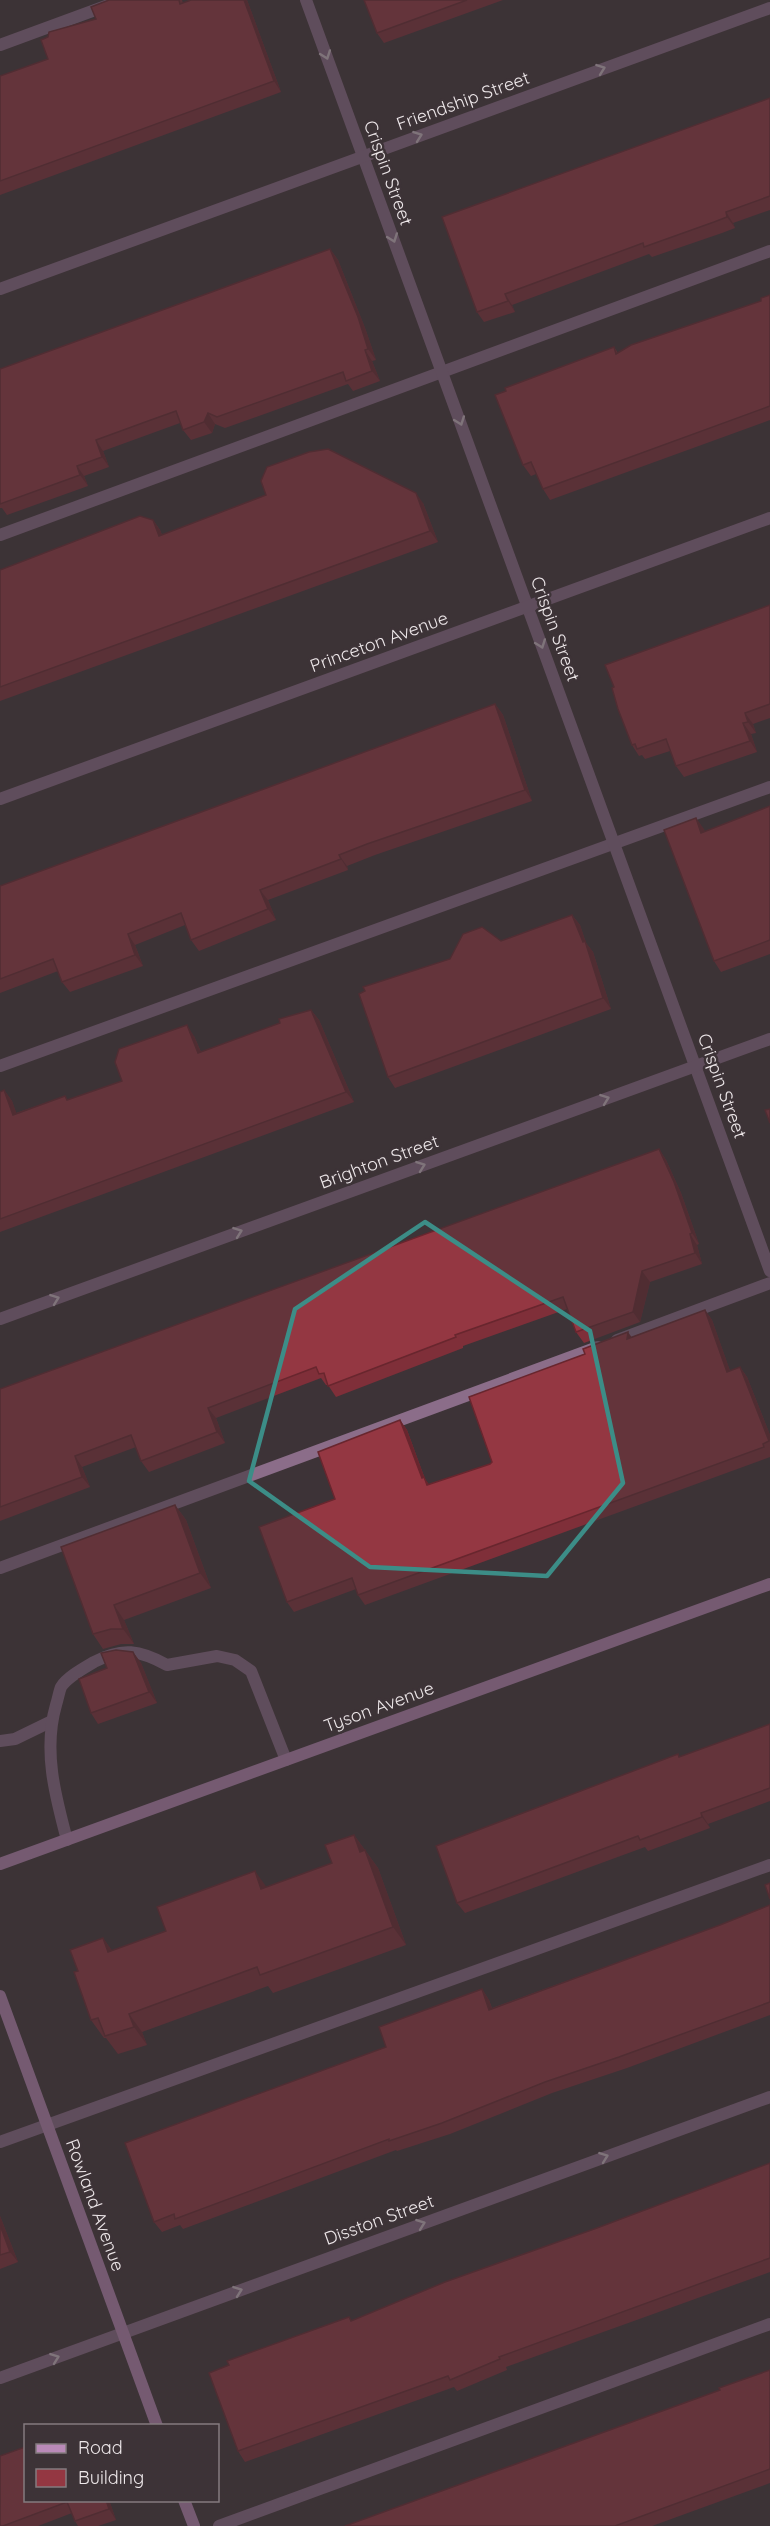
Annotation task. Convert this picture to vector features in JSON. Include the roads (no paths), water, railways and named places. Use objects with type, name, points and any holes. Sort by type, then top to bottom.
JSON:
[{"type":"street","points":[[0,45],[122,0]]},
{"type":"street","name":"Crispin Street","points":[[306,0],[770,1271]]},
{"type":"street","name":"Friendship Street","points":[[0,289],[770,8]]},
{"type":"street","points":[[0,535],[770,251]]},
{"type":"street","name":"Princeton Avenue","points":[[0,799],[770,518]]},
{"type":"street","points":[[0,1066],[770,787]]},
{"type":"street","name":"Brighton Street","points":[[0,1319],[770,1039]]},
{"type":"street","points":[[0,1568],[770,1284]]},
{"type":"street","name":"Tyson Avenue","points":[[0,1864],[770,1584]]},
{"type":"street","points":[[68,1840],[56,1797],[51,1765],[52,1721],[62,1686],[85,1667],[109,1654],[130,1652],[147,1654],[167,1665],[217,1656],[235,1660],[251,1671],[286,1760]]},
{"type":"street","points":[[0,1741],[15,1739],[52,1721]]},
{"type":"street","points":[[0,2142],[770,1865]]},
{"type":"street","name":"Rowland Avenue","points":[[0,1996],[156,2424]]},
{"type":"street","name":"Disston Street","points":[[0,2378],[770,2097]]},
{"type":"street","points":[[219,2526],[770,2324]]},
{"type":"street","points":[[185,2502],[194,2526]]}]
